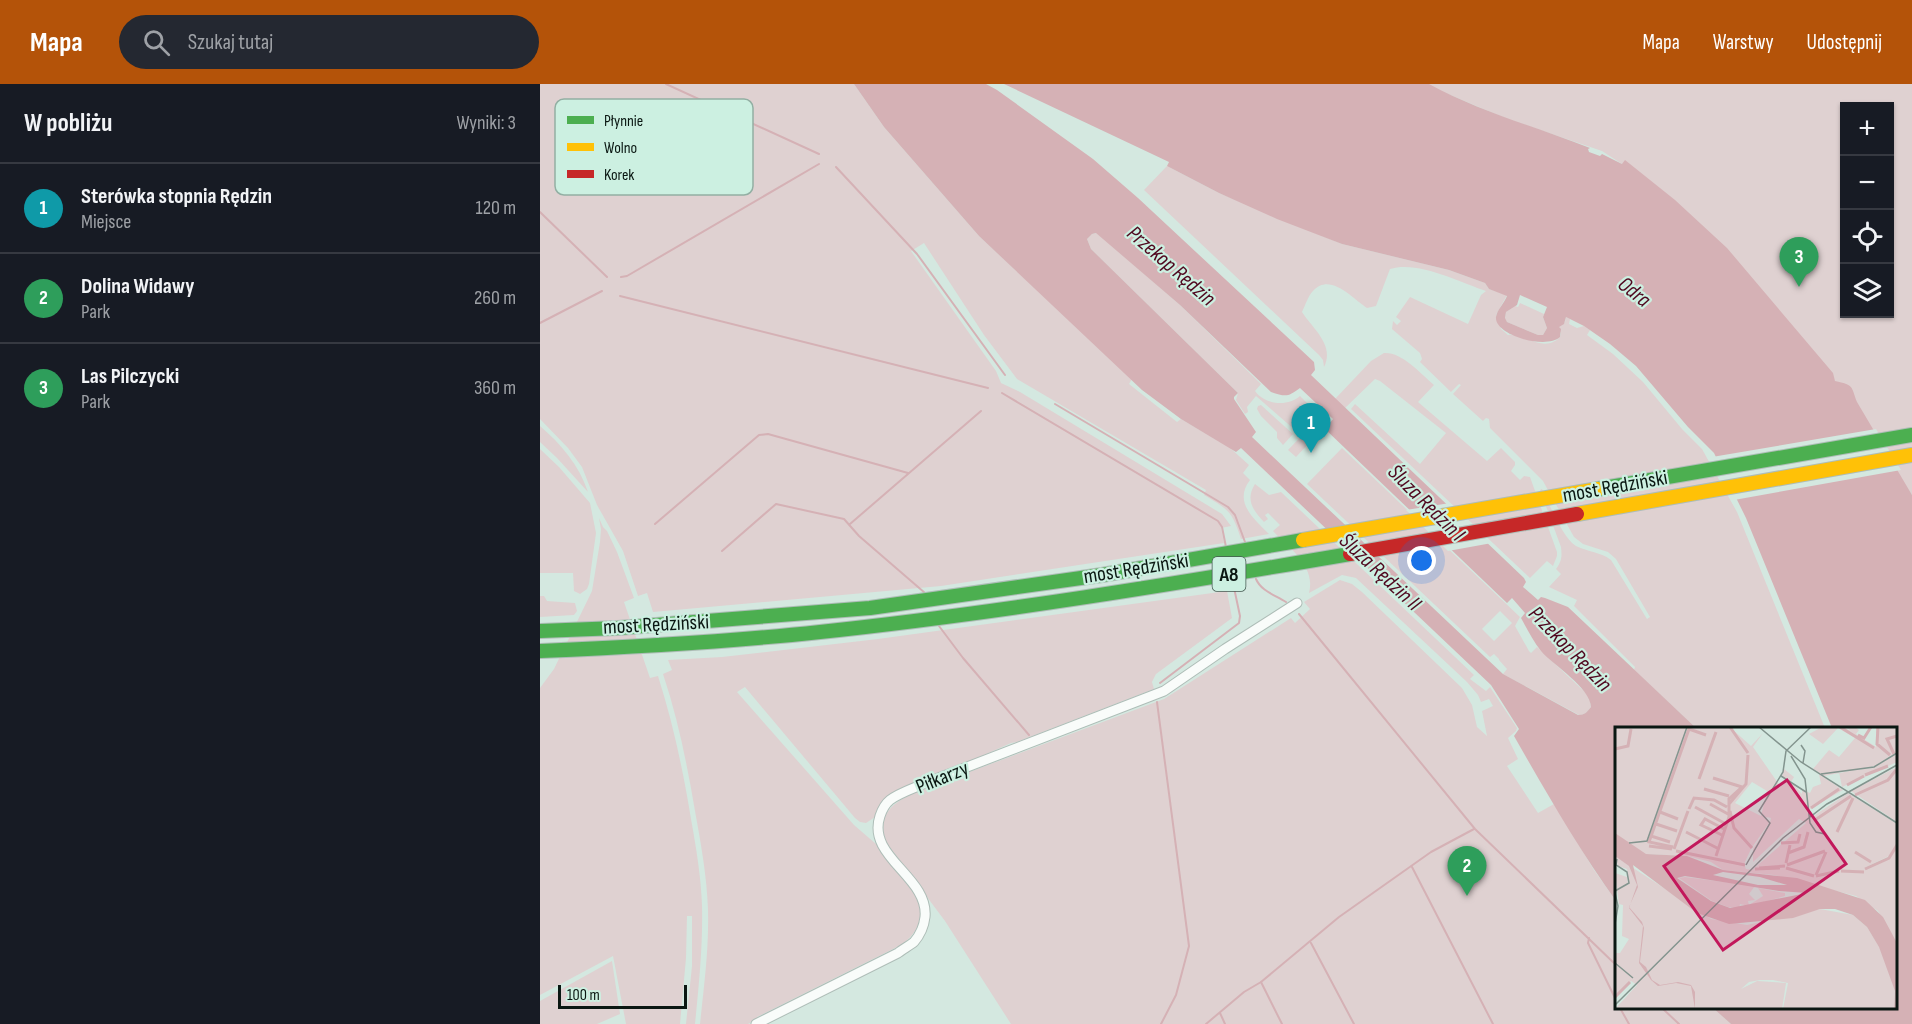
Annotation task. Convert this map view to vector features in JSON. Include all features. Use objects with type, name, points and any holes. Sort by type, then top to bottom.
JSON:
[{"type":"highway","name":"most Rędziński","points":[[540,631],[629,627],[870,608],[1091,577],[1912,435]]},
{"type":"highway","name":"most Rędziński","points":[[540,651],[796,636],[890,626],[1063,602],[1351,554],[1912,455]]},
{"type":"street","name":"Piłkarzy","points":[[756,1024],[898,953],[914,941],[924,926],[923,901],[917,889],[881,842],[878,830],[879,819],[887,802],[923,784],[1164,691],[1297,603]]},
{"type":"shaded area","points":[[540,84],[854,84],[884,127],[979,236],[1132,379],[1129,384],[1177,422],[1181,419],[1229,447],[1249,465],[1243,473],[1250,480],[1245,488],[1245,503],[1252,516],[1269,534],[1241,539],[1232,517],[1224,508],[1204,495],[1206,490],[1017,379],[984,335],[924,243],[911,251],[996,371],[1001,383],[1020,392],[1222,514],[1231,526],[1221,528],[1224,543],[941,586],[653,612],[647,593],[638,596],[623,551],[597,505],[582,467],[568,448],[540,419]]},
{"type":"shaded area","points":[[1424,84],[1912,84],[1912,495],[1835,381],[1622,164],[1602,151],[1505,118]]},
{"type":"shaded area","points":[[1167,166],[1219,193],[1342,244],[1449,270],[1485,283],[1489,289],[1507,295],[1496,315],[1501,329],[1508,335],[1547,344],[1554,342],[1560,337],[1558,327],[1565,322],[1566,317],[1570,319],[1569,324],[1577,328],[1584,326],[1590,330],[1587,335],[1613,354],[1643,382],[1702,449],[1737,512],[1825,727],[1695,727],[1634,670],[1635,667],[1574,606],[1577,600],[1549,587],[1561,574],[1556,569],[1560,561],[1561,547],[1540,490],[1542,489],[1571,542],[1611,560],[1647,619],[1650,617],[1616,559],[1608,552],[1583,544],[1574,537],[1543,481],[1490,428],[1489,419],[1486,418],[1483,421],[1453,394],[1461,385],[1459,384],[1451,392],[1420,362],[1422,359],[1420,353],[1392,329],[1393,321],[1397,325],[1401,321],[1396,317],[1410,297],[1468,324],[1481,295],[1486,291],[1438,273],[1413,267],[1390,269],[1376,306],[1367,308],[1334,285],[1320,286],[1311,293],[1302,312],[1325,344],[1327,359],[1324,367],[1319,355],[1144,190]]},
{"type":"shaded area","points":[[1097,233],[1180,305],[1261,384],[1255,391],[1259,396],[1270,402],[1283,403],[1300,396],[1312,408],[1311,413],[1305,413],[1309,418],[1295,430],[1256,396],[1247,407],[1248,412],[1245,414],[1236,400],[1238,393],[1091,249],[1087,239]]},
{"type":"shaded area","points":[[1520,303],[1544,314],[1547,328],[1543,335],[1507,322],[1506,312],[1515,306],[1518,307]]},
{"type":"shaded area","points":[[1384,353],[1404,359],[1434,385],[1418,402],[1487,461],[1501,448],[1515,462],[1511,471],[1520,480],[1524,476],[1530,477],[1557,552],[1553,566],[1547,561],[1530,578],[1351,409],[1355,404],[1420,464],[1446,433],[1380,381],[1375,379],[1345,408],[1335,399],[1371,361]]},
{"type":"shaded area","points":[[1261,405],[1293,434],[1283,445],[1277,438],[1277,432],[1257,409]]},
{"type":"shaded area","points":[[1318,419],[1327,424],[1296,457],[1288,450]]},
{"type":"shaded area","points":[[540,426],[568,456],[580,473],[588,492],[540,442]]},
{"type":"shaded area","points":[[1342,448],[1520,617],[1515,626],[1529,651],[1531,653],[1537,647],[1589,696],[1591,707],[1586,713],[1579,715],[1503,674],[1507,669],[1494,654],[1490,657],[1307,484]],"holes":[[[1500,611],[1512,623],[1494,641],[1482,629]]]},
{"type":"shaded area","points":[[540,449],[590,503],[596,533],[589,584],[587,589],[580,594],[574,591],[573,573],[540,573]]},
{"type":"shaded area","points":[[1255,484],[1269,495],[1281,492],[1474,675],[1470,679],[1486,691],[1490,687],[1517,728],[1508,738],[1518,759],[1507,766],[1538,813],[1554,804],[1615,900],[1615,1009],[1714,1009],[1731,1024],[1011,1024],[945,921],[885,841],[883,831],[886,816],[900,800],[1164,699],[1291,618],[1295,623],[1310,609],[1304,602],[1340,580],[1352,584],[1362,592],[1462,688],[1472,705],[1477,727],[1487,736],[1482,711],[1493,706],[1489,699],[1481,702],[1467,682],[1356,578],[1342,575],[1309,593],[1309,574],[1305,566],[1294,551],[1273,531],[1280,525],[1268,513],[1265,515],[1268,519],[1264,522],[1254,509],[1251,500]]},
{"type":"shaded area","points":[[599,518],[617,552],[634,598],[624,602],[650,678],[658,676],[685,783],[701,883],[702,905],[695,1024],[686,1024],[692,966],[692,916],[687,916],[680,1024],[626,1024],[613,956],[540,995],[540,688],[554,669],[592,591],[600,542]]},
{"type":"shaded area","points":[[1227,591],[1232,618],[1156,674],[1152,682],[1154,689],[1011,743],[955,768],[879,808],[875,817],[866,823],[855,818],[745,687],[737,692],[854,825],[876,844],[915,894],[920,916],[916,929],[901,945],[757,1017],[748,1024],[700,1024],[708,939],[706,885],[685,759],[663,674],[672,670],[668,660],[722,657],[878,639]]},
{"type":"shaded area","points":[[540,596],[544,596],[547,601],[575,603],[577,611],[574,615],[540,617]]},
{"type":"shaded area","points":[[612,961],[620,1014],[597,1024],[540,1024],[540,1001]]},
{"type":"water","points":[[854,84],[986,84],[1093,159],[1314,362],[1315,370],[1311,375],[1524,578],[1526,582],[1523,587],[1538,600],[1541,597],[1568,607],[1695,727],[1615,727],[1615,900],[1575,840],[1538,778],[1514,736],[1519,729],[1491,685],[1241,448],[1236,452],[1181,419],[1142,390],[979,236],[884,127]],"holes":[[[1096,233],[1180,305],[1271,392],[1287,395],[1300,388],[1333,419],[1325,429],[1507,603],[1512,598],[1525,613],[1521,618],[1541,651],[1585,692],[1591,707],[1587,712],[1578,715],[1503,674],[1252,437],[1256,432],[1234,399],[1238,393],[1091,249],[1087,239]]]},
{"type":"water","name":"Odra","points":[[1004,84],[1429,84],[1489,111],[1590,148],[1589,152],[1600,156],[1602,154],[1622,164],[1625,160],[1675,200],[1727,248],[1833,373],[1835,381],[1851,387],[1857,402],[1912,495],[1912,1024],[1731,1024],[1714,1009],[1897,1009],[1897,727],[1832,727],[1746,518],[1714,453],[1688,427],[1636,366],[1584,326],[1566,317],[1564,324],[1559,327],[1560,337],[1553,341],[1522,339],[1503,330],[1498,324],[1496,317],[1507,296],[1489,289],[1485,283],[1449,270],[1342,244],[1277,219],[1167,166],[1169,162]],"holes":[[[1520,295],[1547,307],[1543,317],[1547,328],[1543,335],[1507,322],[1505,318],[1506,312],[1517,305]]]},
{"type":"pier","points":[[1876,429],[1901,470],[1734,500],[1712,457]]},
{"type":"pier","points":[[1450,503],[1492,543],[1448,551],[1406,510]]},
{"type":"waterway","points":[[666,84],[699,99]]},
{"type":"waterway","points":[[753,124],[819,154]]},
{"type":"waterway","points":[[621,277],[627,276],[819,164]]},
{"type":"waterway","points":[[836,167],[917,254],[1005,375]]},
{"type":"waterway","points":[[540,212],[607,277]]},
{"type":"waterway","points":[[540,323],[602,291]]},
{"type":"waterway","points":[[620,296],[988,388]]},
{"type":"waterway","points":[[1002,393],[1218,521],[1222,527],[1226,547]]},
{"type":"waterway","points":[[1055,404],[1228,507],[1235,515],[1245,542]]},
{"type":"waterway","points":[[850,524],[981,411]]},
{"type":"waterway","points":[[655,524],[759,435],[768,434],[908,473]]},
{"type":"waterway","points":[[722,551],[776,504],[844,519],[859,536],[925,593]]},
{"type":"waterway","points":[[1256,579],[1265,590],[1286,602]]},
{"type":"waterway","points":[[1160,683],[1239,623],[1240,616],[1233,583]]},
{"type":"waterway","points":[[1299,614],[1475,829],[1615,964]]},
{"type":"waterway","points":[[939,626],[963,658],[1029,735]]},
{"type":"waterway","points":[[1157,702],[1189,946],[1176,995],[1161,1024]]},
{"type":"waterway","points":[[1206,1024],[1339,917],[1431,852],[1474,829]]},
{"type":"waterway","points":[[1412,867],[1493,1024]]},
{"type":"waterway","points":[[1589,938],[1588,943],[1615,998]]},
{"type":"waterway","points":[[1311,943],[1354,1024]]},
{"type":"waterway","points":[[1261,982],[1282,1024]]},
{"type":"waterway","points":[[1621,1009],[1629,1024]]},
{"type":"waterway","points":[[1663,1009],[1679,1024]]},
{"type":"waterway","points":[[1220,1013],[1225,1024]]},
{"type":"traffic: fast","points":[[1598,489],[1912,435]]},
{"type":"traffic: fast","points":[[540,631],[618,628],[870,608],[1102,575],[1303,540]]},
{"type":"traffic: fast","points":[[540,651],[785,636],[887,624],[1086,597],[1350,554]]},
{"type":"traffic: slow","points":[[1577,514],[1912,455]]},
{"type":"traffic: slow","points":[[1303,540],[1598,489]]},
{"type":"traffic: jam","points":[[1350,554],[1577,514]]},
{"type":"place","name":"Las Pilczycki","points":[[1799,287]]},
{"type":"place","name":"Sterówka stopnia Rędzin","points":[[1311,453]]},
{"type":"place","name":"Dolina Widawy","points":[[1467,896]]},
{"type":"water label","name":"Przekop Rędzin","points":[[1172,265]]},
{"type":"water label","name":"Śluza Rędzin I","points":[[1427,502]]},
{"type":"water label","name":"Śluza Rędzin II","points":[[1381,571]]},
{"type":"water label","name":"Przekop Rędzin","points":[[1571,648]]}]
